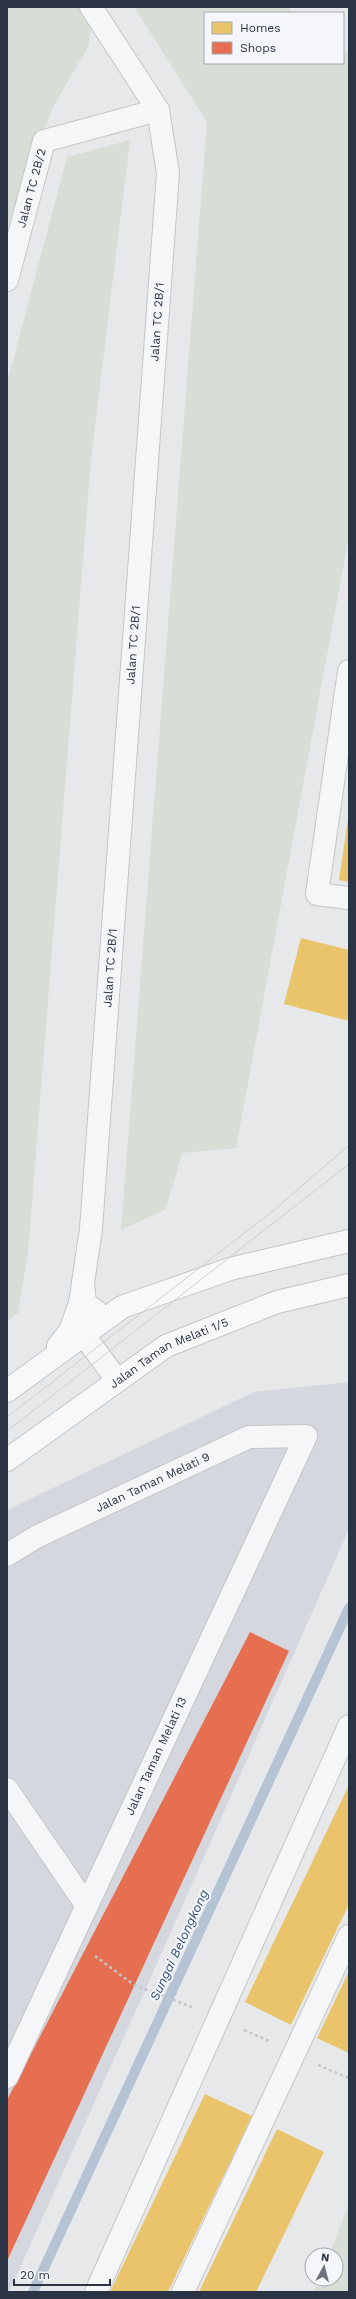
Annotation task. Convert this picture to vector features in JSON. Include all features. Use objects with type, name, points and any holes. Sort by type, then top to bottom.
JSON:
[{"type":"main road","points":[[7,1391],[46,1361],[122,1307],[230,1269],[349,1241]]},
{"type":"main road","name":"Jalan Taman Melati 1/5","points":[[7,1460],[166,1346],[277,1302],[349,1285]]},
{"type":"main road","points":[[82,1293],[85,1303],[93,1311],[115,1312]]},
{"type":"main road","points":[[46,1361],[70,1331],[82,1293]]},
{"type":"street","name":"Jalan TC 2B/1","points":[[83,1334],[82,1293],[90,1229],[168,173],[158,110],[91,7]]},
{"type":"street","name":"Jalan TC 2B/2","points":[[7,280],[44,141],[158,110]]},
{"type":"street","points":[[349,671],[317,894],[349,898]]},
{"type":"street","points":[[83,1334],[117,1380]]},
{"type":"street","name":"Jalan Taman Melati 9","points":[[7,1555],[36,1537],[250,1436],[306,1436]]},
{"type":"street","name":"Jalan Taman Melati 13","points":[[7,2077],[306,1436]]},
{"type":"street","points":[[96,2292],[349,1726]]},
{"type":"street","points":[[7,1791],[87,1906]]},
{"type":"street","points":[[183,2292],[349,1936]]},
{"type":"path","points":[[72,1938],[134,1985],[218,2017],[349,2078]]},
{"type":"shaded area","points":[[7,7],[95,7],[88,47],[54,105],[11,214],[7,230]]},
{"type":"shaded area","points":[[134,7],[288,7],[292,12],[204,12],[204,64],[344,64],[344,53],[349,51],[349,536],[236,1148],[182,1153],[166,1209],[121,1230],[207,122]]},
{"type":"shaded area","points":[[130,140],[91,459],[28,1253],[18,1313],[7,1321],[7,383],[67,157]]},
{"type":"shaded area","points":[[349,1382],[349,1529],[146,1988],[9,2292],[7,2292],[7,1510],[254,1392]]},
{"type":"shaded area","points":[[349,2204],[349,2292],[314,2292],[316,2287],[344,2287],[344,2247],[332,2247]]},
{"type":"building: Homes","points":[[349,818],[349,882],[339,880]]},
{"type":"building: Homes","points":[[301,938],[349,950],[349,1021],[284,1004]]},
{"type":"building: Homes","points":[[349,1785],[349,1904],[291,2025],[245,2002]]},
{"type":"building: Homes","points":[[349,1971],[349,2053],[317,2038]]},
{"type":"building: Homes","points":[[205,2094],[252,2116],[168,2292],[110,2292]]},
{"type":"building: Homes","points":[[277,2129],[324,2152],[256,2292],[199,2292]]},
{"type":"building: Shops","points":[[250,1632],[289,1651],[7,2261],[7,2100]]},
{"type":"waterway","name":"Sungai Belongkong","points":[[33,2292],[349,1608]]},
{"type":"tram line","points":[[7,1417],[273,1211],[349,1145]]},
{"type":"tram line","points":[[7,1431],[349,1164]]}]
